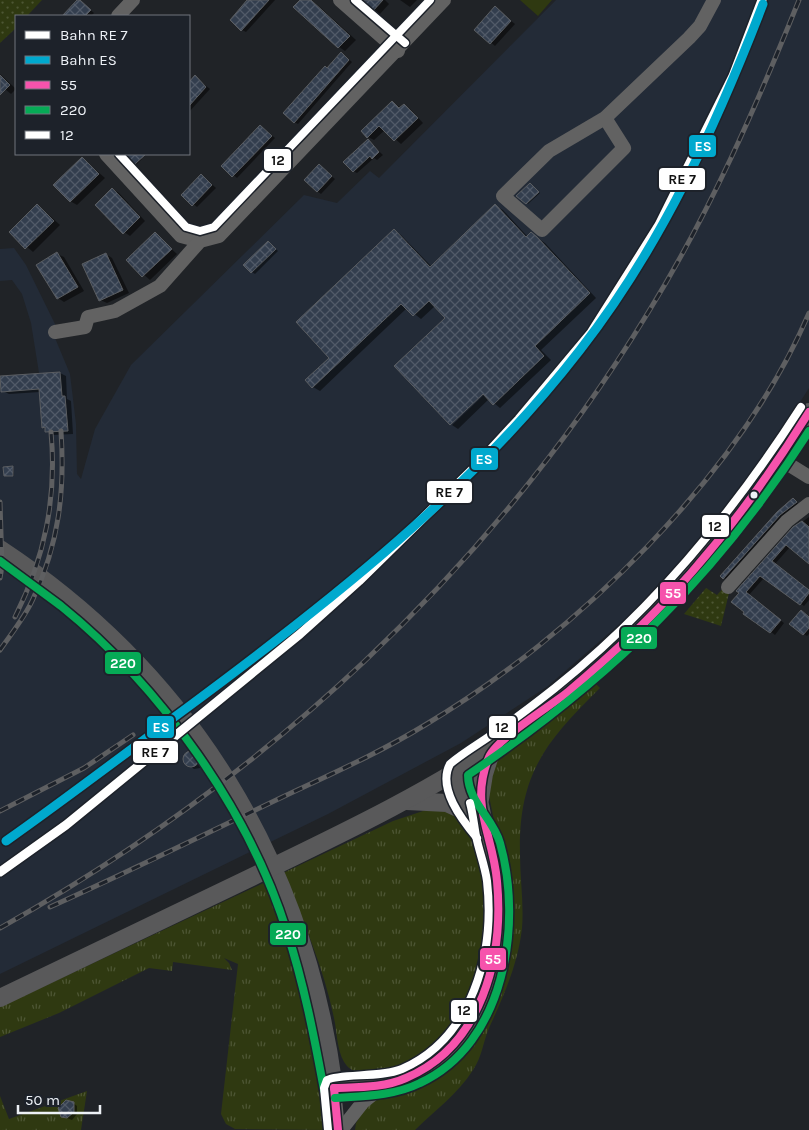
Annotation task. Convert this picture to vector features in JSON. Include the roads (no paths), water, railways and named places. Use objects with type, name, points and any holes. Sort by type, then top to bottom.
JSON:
[{"type":"main road","points":[[0,998],[406,801],[492,749],[568,692],[632,636],[678,588],[744,512],[809,412]]},
{"type":"main road","points":[[0,549],[77,606],[131,657],[162,691],[208,750],[231,786],[263,846],[287,900],[315,982],[324,1023],[334,1088],[384,1085],[426,1069],[443,1057],[457,1043],[468,1027],[480,1002],[491,969],[498,919],[496,872],[485,831],[475,806],[458,790],[458,770]]},
{"type":"main road","points":[[475,806],[492,749]]},
{"type":"main road","points":[[406,801],[447,802],[475,806]]},
{"type":"street","points":[[119,15],[132,0]]},
{"type":"street","points":[[340,0],[398,51]]},
{"type":"street","points":[[107,155],[181,236],[200,241],[219,236],[398,51],[444,0]]},
{"type":"street","points":[[606,118],[624,148],[542,230],[504,196],[549,151],[606,118],[700,26],[714,0]]},
{"type":"street","points":[[55,332],[85,327],[88,318],[115,311],[160,286],[200,241]]},
{"type":"street","points":[[780,459],[809,477]]},
{"type":"street","points":[[728,587],[788,521],[809,504]]},
{"type":"street","points":[[340,1130],[363,1102],[384,1085]]},
{"type":"street","points":[[334,1088],[340,1130]]},
{"type":"railway","points":[[0,928],[97,870],[191,806],[280,736],[364,662],[444,581],[518,496],[587,406],[671,274],[731,158],[799,0]]},
{"type":"railway","points":[[50,907],[349,766],[387,746],[425,725],[482,688],[539,646],[594,598],[647,546],[697,491],[741,433],[779,374],[809,313]]},
{"type":"railway","points":[[0,650],[30,606],[49,558],[61,496],[61,431]]},
{"type":"railway","points":[[15,617],[34,572],[46,527],[52,480],[51,432]]},
{"type":"railway","points":[[0,502],[2,566],[0,578]]},
{"type":"railway","points":[[0,811],[84,768],[133,735]]},
{"type":"rail line","name":"ES","points":[[6,841],[241,667],[346,585],[446,497],[493,451],[538,402],[609,310],[661,227],[706,140],[763,4]]}]
